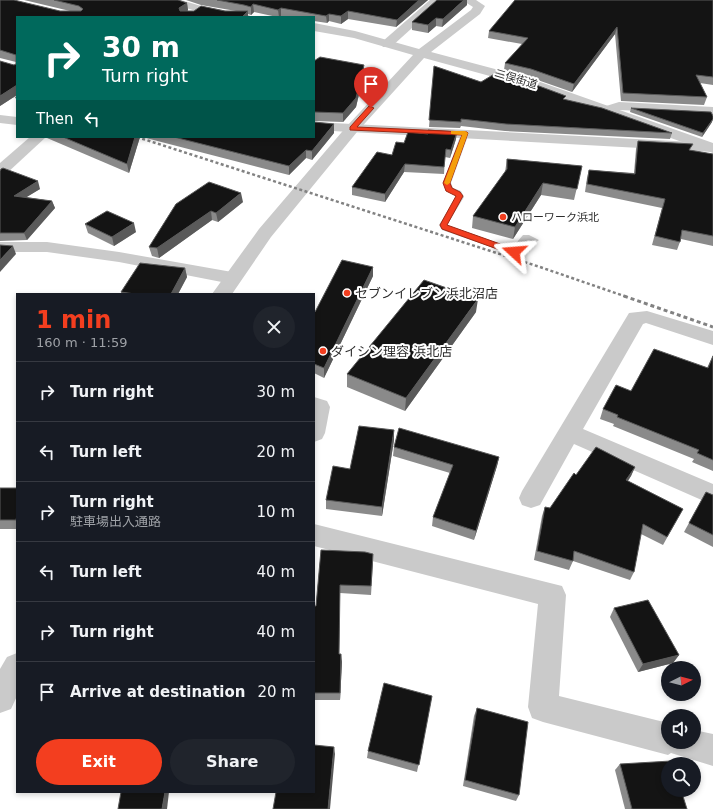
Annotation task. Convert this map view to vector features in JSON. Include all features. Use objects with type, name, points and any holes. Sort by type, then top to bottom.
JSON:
[{"type":"street","points":[[388,44],[437,0]]},
{"type":"street","points":[[223,293],[232,278],[283,211],[352,129],[421,54],[476,12],[479,6],[468,0]]},
{"type":"street","points":[[174,1],[200,9],[239,16]]},
{"type":"street","points":[[189,16],[200,9]]},
{"type":"street","name":"二俣街道","points":[[315,27],[388,44],[524,81],[713,148]]},
{"type":"street","points":[[608,110],[619,106],[713,111]]},
{"type":"street","points":[[0,119],[16,121]]},
{"type":"street","points":[[315,126],[352,129],[465,133],[713,148]]},
{"type":"street","points":[[0,171],[38,138]]},
{"type":"street","points":[[0,247],[47,247],[119,257],[232,278]]},
{"type":"street","points":[[531,498],[636,318],[647,317],[713,338]]},
{"type":"street","points":[[315,405],[320,407],[315,429]]},
{"type":"street","points":[[569,432],[713,495]]},
{"type":"street","points":[[315,535],[552,595],[543,707],[661,737]]},
{"type":"street","points":[[0,698],[16,669]]},
{"type":"street","points":[[701,747],[713,750]]},
{"type":"lane","points":[[465,133],[447,183],[448,189],[460,196],[443,225],[445,228],[514,252],[526,237],[535,240]]},
{"type":"building","points":[[0,0],[14,0],[60,11],[81,11],[83,9],[79,6],[54,0],[178,0],[187,3],[179,8],[180,11],[194,11],[201,6],[225,11],[248,11],[243,16],[16,16],[16,55],[0,50]]},
{"type":"building","points":[[217,0],[419,0],[397,20],[348,11],[341,16],[329,14],[326,16],[281,8],[278,10],[253,4],[251,7]]},
{"type":"building","points":[[437,0],[464,0],[443,19],[436,18],[428,25],[412,22]]},
{"type":"building","points":[[515,0],[713,0],[713,77],[696,75],[707,97],[623,93],[617,27],[574,84],[531,69],[505,63],[528,38],[489,31]]},
{"type":"building","points":[[320,57],[364,65],[356,98],[343,113],[315,112],[315,60]]},
{"type":"building","points":[[0,61],[14,65],[16,64],[16,86],[0,96]]},
{"type":"building","points":[[434,66],[481,82],[496,73],[520,79],[566,96],[563,99],[602,108],[672,133],[506,124],[461,119],[461,122],[429,120]]},
{"type":"building","points":[[631,108],[711,112],[713,119],[703,133]]},
{"type":"building","points":[[315,122],[334,124],[312,151],[306,150],[289,166],[178,138],[315,138]]},
{"type":"building","points":[[428,130],[457,132],[451,150],[446,149],[444,167],[405,164],[385,194],[352,187],[377,152],[392,155],[396,142],[404,143],[408,132],[428,134]]},
{"type":"building","points":[[65,138],[135,138],[127,164]]},
{"type":"building","points":[[638,141],[693,144],[689,150],[713,154],[713,236],[682,230],[680,242],[655,236],[665,199],[587,184],[589,170],[635,174]]},
{"type":"building","points":[[507,159],[582,166],[577,189],[543,183],[515,227],[473,216],[507,169]]},
{"type":"building","points":[[3,168],[38,181],[14,196],[52,201],[24,233],[0,233],[0,171]]},
{"type":"building","points":[[209,182],[241,193],[216,213],[211,211],[157,248],[149,247],[176,204]]},
{"type":"building","points":[[107,211],[134,223],[112,237],[85,224]]},
{"type":"building","points":[[0,245],[13,246],[0,260]]},
{"type":"building","points":[[342,260],[373,267],[324,368],[315,364],[315,312]]},
{"type":"building","points":[[140,263],[185,268],[172,293],[121,292]]},
{"type":"building","points":[[424,280],[478,299],[406,398],[347,374]]},
{"type":"building","points":[[654,349],[708,368],[713,356],[713,460],[697,453],[699,450],[617,417],[618,415],[603,409],[616,385],[631,391]]},
{"type":"building","points":[[359,426],[394,430],[382,507],[326,500],[333,466],[350,469]]},
{"type":"building","points":[[399,428],[499,457],[476,531],[433,517],[453,465],[394,447]]},
{"type":"building","points":[[596,447],[635,467],[626,480],[683,509],[667,537],[643,524],[634,572],[574,551],[573,561],[537,551],[545,507],[550,508],[574,473],[576,475]]},
{"type":"building","points":[[0,488],[16,488],[16,520],[0,520]]},
{"type":"building","points":[[706,492],[713,495],[713,535],[689,523]]},
{"type":"building","points":[[321,550],[365,552],[373,554],[371,586],[340,585],[340,693],[315,693],[316,606]]},
{"type":"building","points":[[648,600],[679,655],[643,664],[614,608]]},
{"type":"building","points":[[384,683],[432,696],[419,765],[368,751]]},
{"type":"building","points":[[477,708],[528,722],[519,795],[465,780]]},
{"type":"building","points":[[315,745],[334,747],[328,809],[273,809],[276,793],[315,793]]},
{"type":"building","points":[[661,762],[661,797],[683,797],[687,809],[632,809],[620,764]]},
{"type":"building","points":[[121,793],[165,793],[162,809],[118,809]]},
{"type":"railway","points":[[0,92],[16,98]]},
{"type":"railway","points":[[140,138],[540,267],[627,297]]},
{"type":"railway","points":[[624,296],[713,327]]},
{"type":"slow traffic","points":[[447,183],[465,133],[454,132]]},
{"type":"place","name":"ハローワーク浜北","points":[[503,217]]},
{"type":"place","name":"セブンイレブン浜北沼店","points":[[347,293]]},
{"type":"place","name":"ダイシン理容 浜北店","points":[[323,351]]},
{"type":"route","points":[[371,108],[352,129],[465,133],[447,183],[448,189],[460,196],[443,225],[445,228],[514,252]]}]
